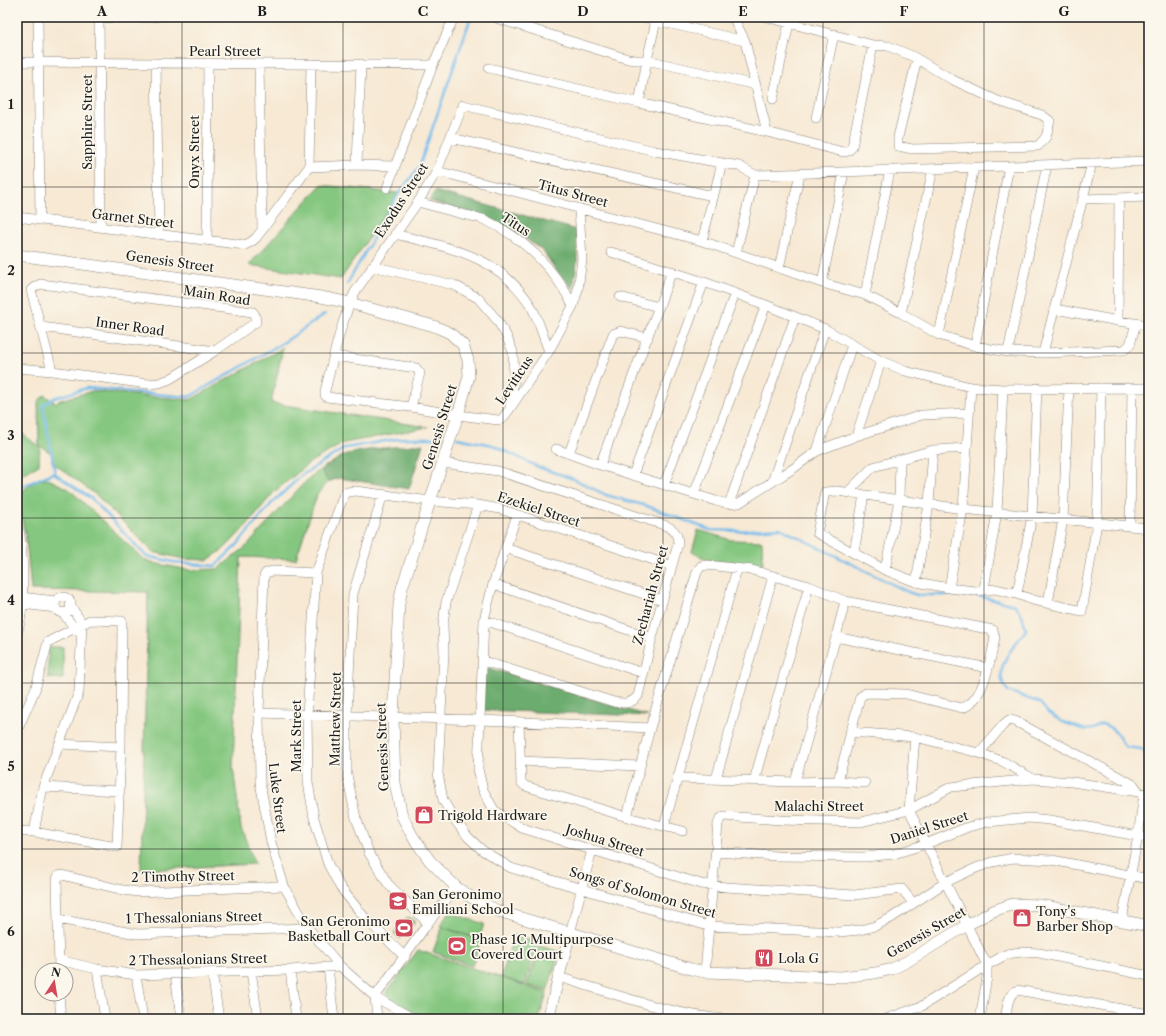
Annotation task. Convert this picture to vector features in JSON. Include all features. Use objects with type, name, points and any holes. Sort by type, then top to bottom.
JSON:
[{"type":"street","points":[[38,17],[40,220]]},
{"type":"street","points":[[99,17],[155,17]]},
{"type":"street","name":"Sapphire Street","points":[[99,17],[101,227]]},
{"type":"street","points":[[387,188],[433,65],[454,17]]},
{"type":"street","points":[[495,17],[628,59],[647,60],[756,85]]},
{"type":"street","points":[[641,17],[657,19],[745,41]]},
{"type":"street","points":[[733,17],[745,41],[767,132]]},
{"type":"street","points":[[766,17],[873,44],[888,46],[917,59],[953,80],[998,102],[1042,115],[1050,121],[1046,137],[1038,146],[912,149],[898,146],[898,137],[917,59]]},
{"type":"street","points":[[639,103],[657,19]]},
{"type":"street","points":[[773,99],[789,23]]},
{"type":"street","points":[[816,118],[834,34]]},
{"type":"street","points":[[489,68],[767,132],[843,152],[848,151],[852,147],[873,44]]},
{"type":"street","name":"Pearl Street","points":[[17,62],[433,65]]},
{"type":"street","points":[[156,63],[159,235]]},
{"type":"street","name":"Onyx Street","points":[[207,241],[208,63]]},
{"type":"street","points":[[259,64],[262,230]]},
{"type":"street","points":[[262,230],[309,167],[312,64]]},
{"type":"street","points":[[357,165],[361,64]]},
{"type":"street","name":"Exodus Street","points":[[350,303],[355,292],[372,266],[418,202],[437,171],[463,105],[655,151],[722,163]]},
{"type":"street","points":[[451,138],[713,196]]},
{"type":"street","points":[[702,241],[722,163],[739,166],[755,175],[1149,161]]},
{"type":"street","points":[[1043,353],[1092,163]]},
{"type":"street","points":[[309,167],[357,165],[395,166]]},
{"type":"street","points":[[1008,352],[1047,165]]},
{"type":"street","points":[[975,346],[1009,166]]},
{"type":"street","points":[[939,335],[974,167]]},
{"type":"street","points":[[901,313],[933,169]]},
{"type":"street","points":[[865,295],[890,170]]},
{"type":"street","name":"Titus Street","points":[[437,171],[702,241],[822,283],[865,295],[901,313],[939,335],[975,346],[1008,352],[1043,353],[1124,350],[1130,344],[1136,323]]},
{"type":"street","points":[[822,283],[844,172]]},
{"type":"street","points":[[780,268],[800,173]]},
{"type":"street","points":[[736,253],[755,175]]},
{"type":"street","points":[[1083,199],[1149,197]]},
{"type":"street","points":[[1118,321],[1119,198]]},
{"type":"street","name":"Titus","points":[[418,202],[484,220],[505,231],[528,248],[554,273],[566,290],[573,306]]},
{"type":"street","name":"Leviticus","points":[[350,303],[325,391],[327,398],[411,407],[498,420],[502,419],[510,410],[549,351],[573,306],[578,290],[582,259],[580,208]]},
{"type":"street","name":"Garnet Street","points":[[17,217],[245,245],[252,242],[262,230]]},
{"type":"street","points":[[395,234],[461,251],[487,263],[500,272],[514,283],[532,308],[549,351]]},
{"type":"street","name":"Genesis Street","points":[[17,248],[30,250],[49,258]]},
{"type":"street","points":[[610,252],[672,271],[766,305],[825,329],[881,361],[905,371],[971,387],[1003,389],[1149,388]]},
{"type":"street","name":"Genesis Street","points":[[17,255],[49,258],[321,297],[350,303],[434,326],[450,333],[463,345],[468,360],[469,376],[458,415],[402,588],[399,604],[393,717],[395,783],[402,816],[413,837],[430,861],[456,888],[472,898],[498,911],[705,972],[841,977],[875,973],[892,969],[993,911],[1013,904],[1040,905],[1149,926]]},
{"type":"street","name":"Genesis Street","points":[[17,259],[29,260],[49,258]]},
{"type":"street","points":[[372,266],[454,285],[478,298],[497,320],[506,335],[513,352],[514,379],[510,410]]},
{"type":"street","points":[[600,465],[672,271]]},
{"type":"street","points":[[632,475],[704,282]]},
{"type":"street","name":"Main Road","points":[[19,368],[148,384],[159,383],[170,379],[215,352],[256,322],[255,315],[253,312],[41,284],[32,290],[52,371]]},
{"type":"street","points":[[664,485],[735,293]]},
{"type":"street","points":[[620,296],[659,307]]},
{"type":"street","points":[[694,494],[766,305]]},
{"type":"street","points":[[1055,309],[1118,321],[1149,325]]},
{"type":"street","points":[[729,504],[795,317]]},
{"type":"street","name":"Inner Road","points":[[41,327],[215,352]]},
{"type":"street","points":[[772,482],[825,329]]},
{"type":"street","points":[[569,453],[613,334],[621,331],[648,338]]},
{"type":"street","points":[[817,451],[852,345]]},
{"type":"street","points":[[334,356],[416,368],[420,373],[411,407]]},
{"type":"street","points":[[856,436],[881,361]]},
{"type":"street","points":[[949,588],[963,509],[971,387]]},
{"type":"street","points":[[1017,594],[1032,516],[1037,388]]},
{"type":"street","points":[[1048,603],[1063,519],[1069,388]]},
{"type":"street","points":[[1101,388],[1097,523],[1082,610],[1033,600],[1017,594],[995,589],[975,591],[916,582],[885,570],[817,533],[825,492],[837,491],[963,509],[997,512],[1097,523],[1149,528]]},
{"type":"street","points":[[1130,526],[1132,388]]},
{"type":"street","points":[[984,589],[997,512],[1003,389]]},
{"type":"street","points":[[556,449],[600,465],[729,504],[739,503],[817,451],[856,436],[922,415],[969,413]]},
{"type":"street","points":[[848,492],[873,467],[933,450],[967,448]]},
{"type":"street","points":[[916,582],[929,504],[933,450]]},
{"type":"street","points":[[885,570],[899,500],[900,459]]},
{"type":"street","name":"Zechariah Street","points":[[443,462],[498,471],[672,528],[677,533],[678,544],[662,600],[638,696],[634,700],[622,704],[484,661]]},
{"type":"street","name":"Ezekiel Street","points":[[347,492],[356,491],[383,494],[500,509],[672,566]]},
{"type":"street","name":"Mark Street","points":[[347,492],[341,498],[316,573],[308,715],[308,782],[314,818],[328,864],[340,887],[365,918],[405,957]]},
{"type":"street","name":"Matthew Street","points":[[383,494],[353,594],[347,716],[347,775],[356,818],[369,853],[388,884],[428,923]]},
{"type":"street","points":[[854,553],[864,495]]},
{"type":"street","name":"Songs of Solomon Street","points":[[478,505],[446,602],[443,625],[444,652],[438,773],[443,800],[454,819],[468,837],[482,850],[511,868],[708,926],[839,932],[860,930],[875,926],[891,918],[946,882],[976,868],[993,862],[1013,858],[1052,860],[1149,879]]},
{"type":"street","name":"Joshua Street","points":[[517,515],[493,584],[484,620],[484,661],[478,769],[483,790],[494,810],[522,828],[712,886],[855,895],[902,889],[913,903]]},
{"type":"street","points":[[17,525],[20,538],[21,600],[17,631]]},
{"type":"street","points":[[505,548],[662,600]]},
{"type":"street","points":[[626,817],[650,728],[700,566],[707,565],[752,570],[809,586],[846,601],[993,630],[995,638],[982,688],[967,707],[962,708],[906,694],[866,693],[860,696],[838,781]]},
{"type":"street","points":[[664,826],[737,569]]},
{"type":"street","name":"Luke Street","points":[[316,573],[272,571],[266,573],[264,576],[259,713],[260,782],[271,842],[284,886],[308,928],[340,966],[375,997],[414,1019]]},
{"type":"street","points":[[716,779],[773,576]]},
{"type":"street","points":[[493,584],[652,638]]},
{"type":"street","points":[[754,781],[809,586]]},
{"type":"street","points":[[34,832],[43,787],[80,692],[82,623],[68,600],[64,597],[60,597],[58,607],[81,635]]},
{"type":"street","points":[[21,600],[68,610],[70,605]]},
{"type":"street","points":[[795,782],[846,601]]},
{"type":"street","points":[[17,731],[35,690],[48,642],[74,627],[90,620],[122,622],[121,746],[117,847],[34,832],[17,831]]},
{"type":"street","points":[[484,620],[643,673]]},
{"type":"street","points":[[836,637],[988,668]]},
{"type":"street","points":[[259,713],[440,718],[650,728]]},
{"type":"street","points":[[979,753],[1004,724],[1009,720],[1015,721],[1134,785],[1144,794],[1138,836],[1122,920]]},
{"type":"street","points":[[519,722],[521,782],[525,786],[626,817],[683,831]]},
{"type":"street","points":[[850,732],[915,737],[979,753],[1004,762],[1033,779]]},
{"type":"street","points":[[915,737],[909,810],[987,965],[987,977],[980,1019]]},
{"type":"street","points":[[59,744],[121,746]]},
{"type":"street","points":[[520,761],[640,766]]},
{"type":"street","points":[[678,778],[795,782],[838,781],[865,783]]},
{"type":"street","name":"Malachi Street","points":[[715,852],[718,824],[720,819],[724,816],[781,820],[861,822],[909,810],[951,787],[1033,779],[1072,782],[1144,794]]},
{"type":"street","points":[[43,787],[120,791]]},
{"type":"street","name":"Daniel Street","points":[[715,852],[777,856],[864,857],[894,854],[926,844],[968,827],[988,822],[1029,818],[1050,820],[1149,838]]},
{"type":"street","points":[[550,1018],[558,977],[592,850]]},
{"type":"street","points":[[705,972],[715,852]]},
{"type":"street","name":"2 Timothy Street","points":[[59,960],[58,876],[62,875],[123,890],[138,892],[284,886]]},
{"type":"street","points":[[377,1019],[375,997],[428,923],[456,888]]},
{"type":"street","name":"1 Thessalonians Street","points":[[58,919],[137,934],[308,928]]},
{"type":"street","points":[[886,1019],[922,1006],[1007,954],[1021,952],[1039,953],[1149,976]]},
{"type":"street","name":"2 Thessalonians Street","points":[[59,960],[97,969],[136,975],[290,970],[340,966]]},
{"type":"street","points":[[328,967],[334,1019]]},
{"type":"street","points":[[97,969],[105,1019]]},
{"type":"street","points":[[290,970],[296,1019]]},
{"type":"street","points":[[251,971],[258,1019]]},
{"type":"street","points":[[212,972],[219,1019]]},
{"type":"street","points":[[175,974],[181,1019]]},
{"type":"street","points":[[136,975],[143,1019]]},
{"type":"street","points":[[558,977],[678,1013],[726,1019]]},
{"type":"street","points":[[1006,1019],[1010,995],[1016,991],[1024,991],[1149,1014]]},
{"type":"street","points":[[60,1002],[61,1019]]},
{"type":"street","points":[[1118,1019],[1120,1009]]},
{"type":"green space","points":[[321,185],[399,193],[341,279],[249,265]]},
{"type":"green space","points":[[435,191],[577,230],[577,262],[573,289],[558,273],[543,251],[522,236],[485,217],[429,201]]},
{"type":"green space","points":[[283,348],[271,403],[428,427],[344,443],[312,461],[274,492],[246,526],[224,549],[208,560],[184,559],[153,552],[96,495],[52,462],[51,453],[40,446],[39,465],[17,477],[17,429],[39,446],[38,402],[44,395],[56,403],[60,400],[93,391],[190,400]]},
{"type":"green space","points":[[423,444],[409,489],[339,478],[328,482],[321,469],[346,454],[373,449]]},
{"type":"green space","points":[[321,469],[328,482],[317,495],[296,559],[241,557],[233,767],[241,828],[255,864],[141,870],[148,592],[31,590],[26,538],[17,495],[38,479],[48,479],[69,489],[143,559],[158,564],[190,570],[218,569],[247,546],[302,485]]},
{"type":"green space","points":[[698,530],[731,540],[762,541],[763,565],[709,561],[692,552]]},
{"type":"green space","points":[[48,647],[63,647],[63,679],[48,678]]},
{"type":"green space","points":[[482,666],[648,716],[480,710]]},
{"type":"green space","points":[[449,912],[484,924],[479,939],[440,926]]},
{"type":"green space","name":"San Geronimo Basketball Court","points":[[408,917],[415,922],[400,939],[394,933]]},
{"type":"green space","name":"Phase 1C Multipurpose Covered Court","points":[[442,927],[481,940],[472,966],[433,952]]},
{"type":"green space","points":[[514,935],[538,943],[525,985],[501,977]]},
{"type":"green space","points":[[540,946],[560,952],[547,991],[527,985]]},
{"type":"green space","points":[[418,950],[547,993],[539,1019],[424,1019],[391,1001],[387,997],[386,993]]},
{"type":"waterway","points":[[347,284],[399,193],[419,167],[471,17]]},
{"type":"waterway","points":[[55,472],[43,405],[54,398],[87,388],[189,397],[286,341],[325,314]]},
{"type":"waterway","points":[[17,491],[21,487],[55,472],[54,473],[92,499],[146,556],[173,562],[215,566],[237,545],[272,503],[302,475],[345,448],[403,438],[443,438]]},
{"type":"waterway","points":[[457,438],[493,445],[538,467],[574,479],[606,495],[647,506],[710,530],[738,531],[780,528],[908,592],[917,595],[974,595],[1015,605],[1022,615],[1026,630],[1013,647],[1002,667],[1002,680],[1008,691],[1040,703],[1048,713],[1063,722],[1085,730],[1093,729],[1102,724],[1107,726],[1114,731],[1126,747],[1141,749],[1149,754]]},
{"type":"place","name":"Trigold Hardware","points":[[424,815]]},
{"type":"place","name":"San Geronimo Emilliani School","points":[[398,901]]},
{"type":"place","name":"Tony's Barber Shop","points":[[1022,918]]},
{"type":"place","name":"San Geronimo Basketball Court","points":[[404,928]]},
{"type":"place","name":"Phase 1C Multipurpose Covered Court","points":[[457,946]]},
{"type":"place","name":"Lola G","points":[[764,958]]}]
